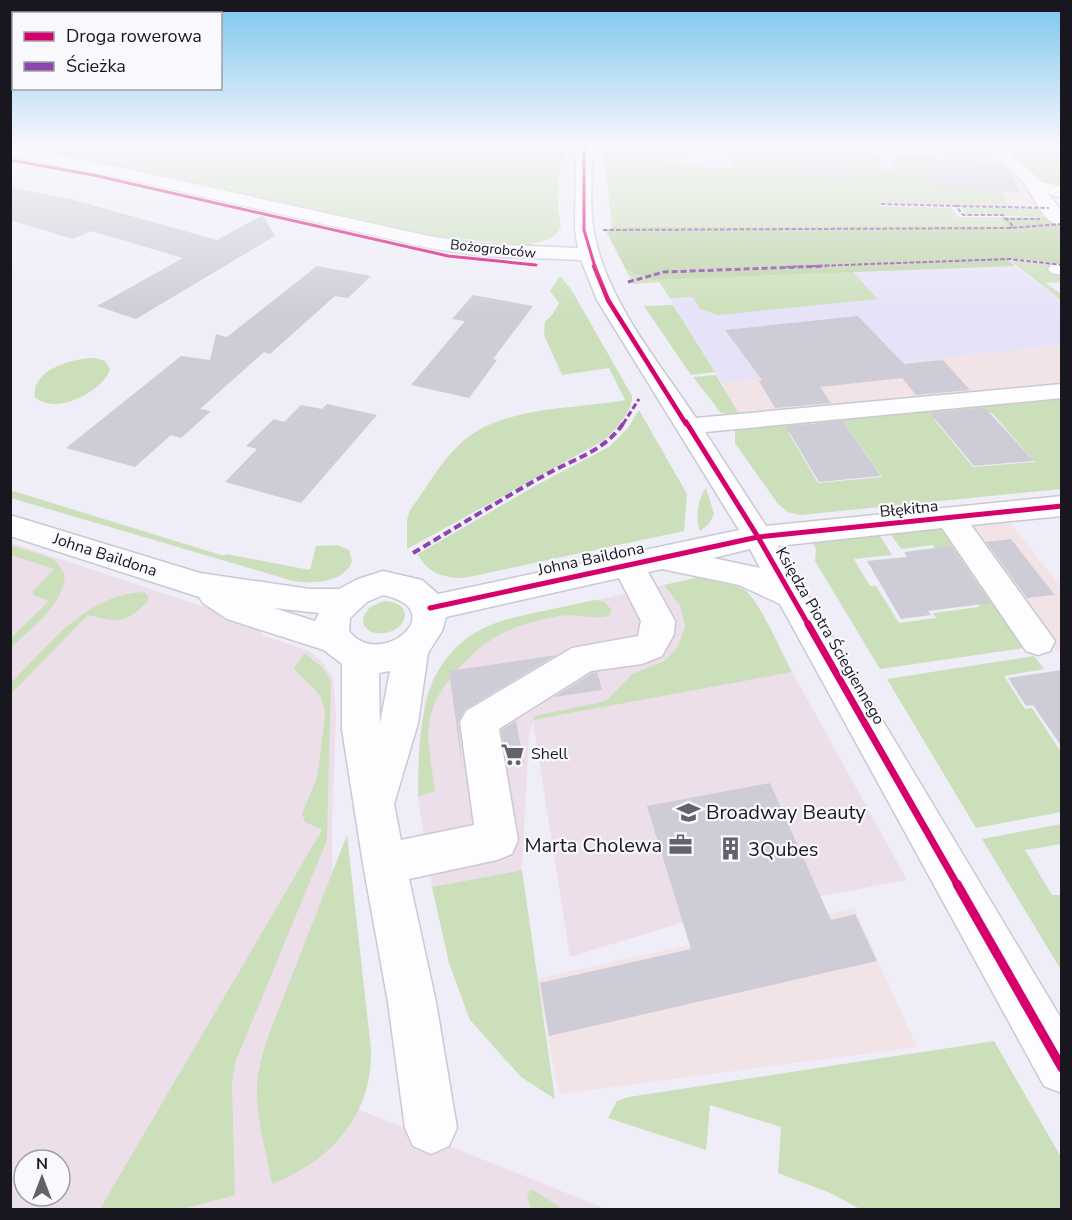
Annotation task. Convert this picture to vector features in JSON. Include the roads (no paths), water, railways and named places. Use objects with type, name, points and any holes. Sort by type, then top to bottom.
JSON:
[{"type":"street","name":"Bożogrobców","points":[[251,202],[429,242],[480,250],[589,254]]},
{"type":"street","name":"Księdza Piotra Ściegiennego","points":[[584,202],[584,230],[589,254],[608,300],[690,426],[758,537],[1057,1050]]},
{"type":"street","points":[[1043,202],[1060,220]]},
{"type":"street","points":[[690,426],[1062,391]]},
{"type":"street","name":"Błękitna","points":[[758,537],[1062,506]]},
{"type":"street","points":[[950,518],[1038,642]]},
{"type":"street","name":"Johna Baildona","points":[[10,525],[200,585],[291,599],[343,602]]},
{"type":"street","name":"Johna Baildona","points":[[430,608],[758,537]]},
{"type":"street","points":[[384,864],[497,840],[479,722],[584,658],[642,650],[655,640],[658,621],[643,562]]},
{"type":"street","name":"Johna Baildona","points":[[643,562],[745,574],[792,596]]},
{"type":"street","points":[[347,648],[376,659],[394,656],[411,649],[424,637],[431,622],[430,608],[424,597],[413,589],[399,584],[368,586],[343,602],[334,614],[332,627],[347,648],[362,683],[361,729],[384,864],[412,1002],[431,1128]]},
{"type":"street","name":"Johna Baildona","points":[[200,585],[239,610],[347,648]]},
{"type":"street","points":[[375,802],[399,723],[411,649]]},
{"type":"place","name":"Shell","points":[[513,754]]},
{"type":"place","name":"Broadway Beauty","points":[[688,812]]},
{"type":"place","name":"Marta Cholewa","points":[[680,845]]},
{"type":"place","name":"3Qubes","points":[[730,849]]}]
